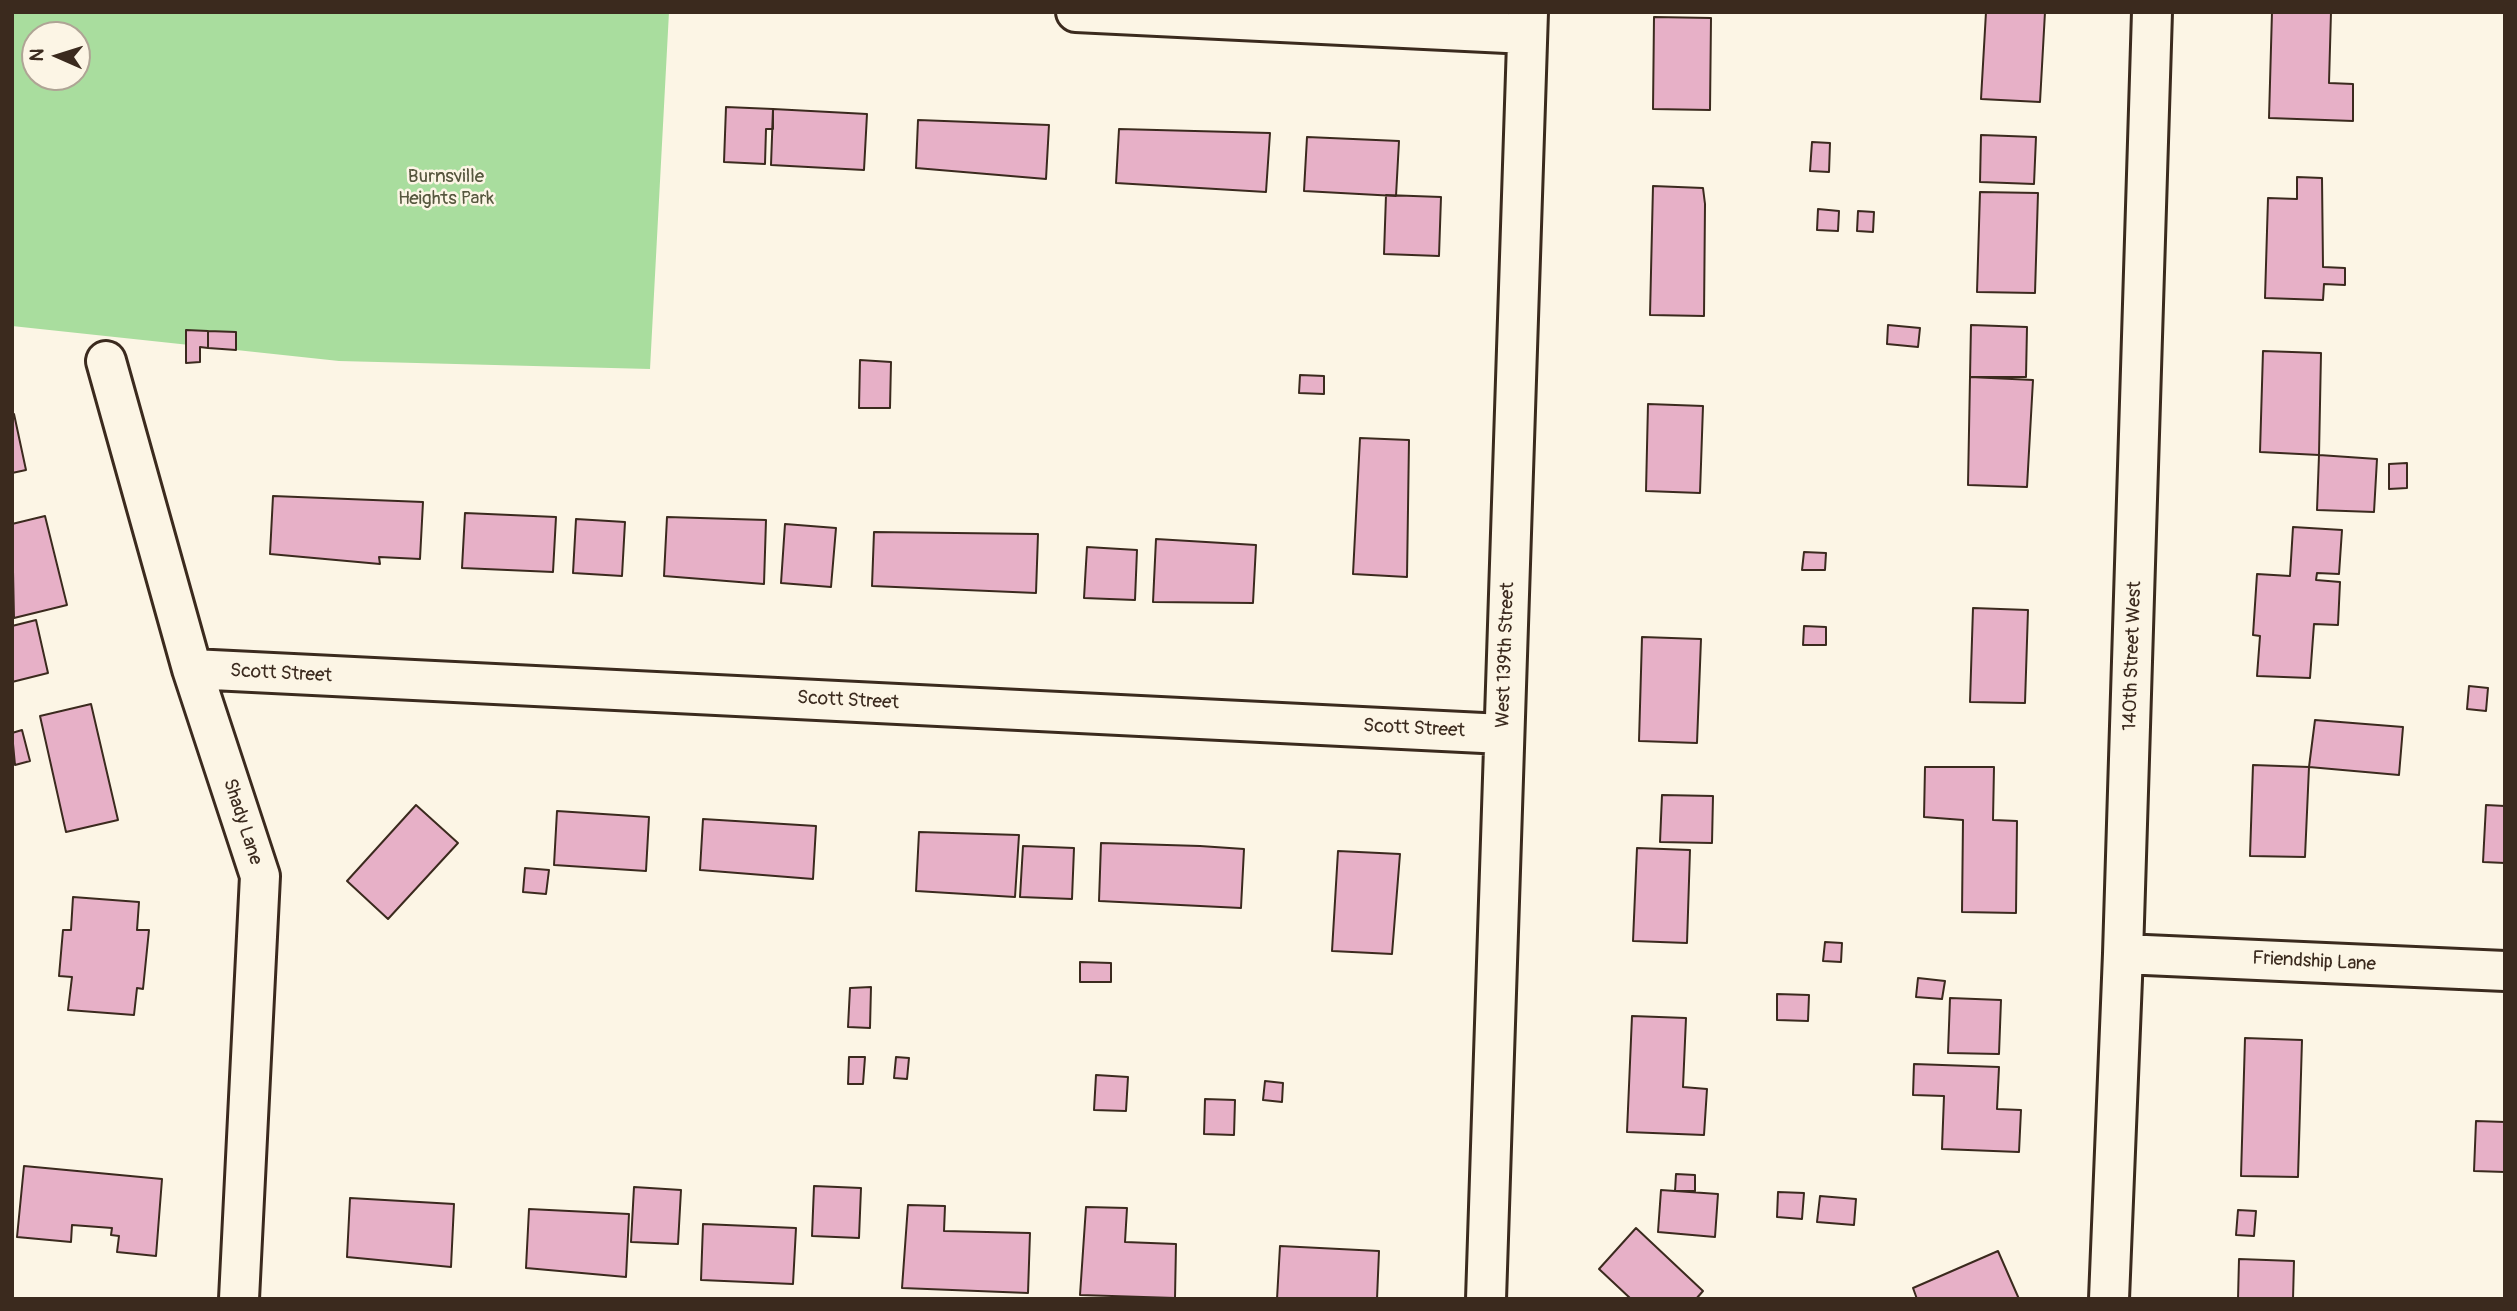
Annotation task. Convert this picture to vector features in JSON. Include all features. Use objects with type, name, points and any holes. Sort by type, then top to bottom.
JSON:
[{"type":"street","points":[[1076,12],[1528,23]]},
{"type":"street","name":"140th Street West","points":[[2109,1299],[2123,954],[2152,12]]},
{"type":"street","name":"West 139th Street","points":[[1486,1299],[1528,23]]},
{"type":"street","name":"Shady Lane","points":[[106,361],[192,669],[260,876],[239,1299]]},
{"type":"street","name":"Scott Street","points":[[192,669],[1503,734]]},
{"type":"street","name":"Friendship Lane","points":[[2123,954],[2505,971]]},
{"type":"green space","name":"Burnsville Heights Park","points":[[12,12],[669,12],[650,369],[339,361],[12,326]]},
{"type":"building","points":[[1986,12],[2045,12],[2040,102],[1981,99]]},
{"type":"building","points":[[2272,12],[2331,12],[2329,83],[2353,84],[2353,121],[2269,118]]},
{"type":"building","points":[[1654,17],[1711,18],[1710,110],[1653,109]]},
{"type":"building","points":[[726,107],[773,109],[773,129],[766,129],[765,164],[724,162]]},
{"type":"building","points":[[773,109],[867,114],[864,170],[771,165]]},
{"type":"building","points":[[918,120],[1049,125],[1046,179],[916,168]]},
{"type":"building","points":[[1119,129],[1270,133],[1266,192],[1116,183]]},
{"type":"building","points":[[1981,135],[2036,137],[2034,184],[1980,182]]},
{"type":"building","points":[[1307,137],[1399,141],[1396,196],[1304,191]]},
{"type":"building","points":[[1812,142],[1830,143],[1829,172],[1810,171]]},
{"type":"building","points":[[2297,177],[2322,178],[2323,267],[2345,268],[2345,285],[2324,284],[2323,300],[2265,298],[2268,198],[2297,199]]},
{"type":"building","points":[[1653,186],[1703,188],[1704,316],[1650,315]]},
{"type":"building","points":[[1980,192],[2038,193],[2035,293],[1977,292]]},
{"type":"building","points":[[1386,195],[1441,197],[1439,256],[1384,254]]},
{"type":"building","points":[[1818,209],[1839,211],[1838,231],[1817,230]]},
{"type":"building","points":[[1858,211],[1874,212],[1873,232],[1857,231]]},
{"type":"building","points":[[1888,325],[1920,328],[1918,347],[1887,344]]},
{"type":"building","points":[[1971,325],[2027,327],[2026,377],[1970,377]]},
{"type":"building","points":[[186,330],[208,331],[208,348],[200,347],[200,362],[186,363]]},
{"type":"building","points":[[208,331],[236,332],[236,350],[208,348]]},
{"type":"building","points":[[2263,351],[2321,353],[2319,455],[2260,452]]},
{"type":"building","points":[[860,360],[891,362],[890,408],[859,408]]},
{"type":"building","points":[[1300,375],[1324,376],[1324,394],[1299,393]]},
{"type":"building","points":[[1970,377],[2033,380],[2027,487],[1968,485]]},
{"type":"building","points":[[1648,404],[1703,406],[1700,493],[1646,491]]},
{"type":"building","points":[[12,414],[26,470],[12,473]]},
{"type":"building","points":[[1360,438],[1409,440],[1407,577],[1353,574]]},
{"type":"building","points":[[2319,455],[2377,459],[2374,512],[2317,510]]},
{"type":"building","points":[[2407,463],[2407,488],[2389,489],[2389,464]]},
{"type":"building","points":[[273,496],[423,502],[420,559],[379,557],[380,564],[270,554]]},
{"type":"building","points":[[465,513],[556,517],[553,572],[462,568]]},
{"type":"building","points":[[45,516],[67,605],[14,618],[12,524]]},
{"type":"building","points":[[667,517],[766,520],[764,584],[664,576]]},
{"type":"building","points":[[576,519],[625,522],[622,576],[573,573]]},
{"type":"building","points":[[785,524],[836,528],[831,587],[781,583]]},
{"type":"building","points":[[2293,527],[2342,530],[2339,574],[2317,573],[2316,580],[2340,582],[2338,625],[2314,624],[2310,678],[2257,676],[2260,636],[2253,635],[2257,574],[2290,576]]},
{"type":"building","points":[[874,532],[1038,534],[1036,593],[872,586]]},
{"type":"building","points":[[1156,539],[1256,545],[1253,603],[1153,602]]},
{"type":"building","points":[[1087,547],[1137,550],[1135,600],[1084,598]]},
{"type":"building","points":[[1804,552],[1826,553],[1825,570],[1802,570]]},
{"type":"building","points":[[1973,608],[2028,610],[2025,703],[1970,702]]},
{"type":"building","points":[[36,620],[48,673],[12,682],[12,626]]},
{"type":"building","points":[[1804,626],[1826,627],[1826,645],[1803,645]]},
{"type":"building","points":[[1642,637],[1701,639],[1697,743],[1639,741]]},
{"type":"building","points":[[2469,686],[2488,688],[2486,711],[2467,709]]},
{"type":"building","points":[[91,704],[118,820],[66,832],[40,716]]},
{"type":"building","points":[[2315,720],[2403,727],[2399,775],[2309,767]]},
{"type":"building","points":[[22,730],[30,761],[15,765],[12,733]]},
{"type":"building","points":[[2253,765],[2309,767],[2305,857],[2250,856]]},
{"type":"building","points":[[1925,767],[1994,767],[1993,820],[2017,821],[2016,913],[1962,912],[1963,820],[1924,817]]},
{"type":"building","points":[[1662,795],[1713,796],[1712,843],[1660,842]]},
{"type":"building","points":[[416,805],[458,843],[388,919],[347,881]]},
{"type":"building","points":[[2486,805],[2505,806],[2505,863],[2483,862]]},
{"type":"building","points":[[557,811],[649,817],[646,871],[554,865]]},
{"type":"building","points":[[703,819],[816,826],[813,879],[700,870]]},
{"type":"building","points":[[919,832],[1019,835],[1015,897],[916,891]]},
{"type":"building","points":[[1101,843],[1244,849],[1241,908],[1099,901]]},
{"type":"building","points":[[1023,846],[1074,848],[1072,899],[1020,897]]},
{"type":"building","points":[[1637,848],[1690,850],[1687,943],[1633,941]]},
{"type":"building","points":[[1338,851],[1400,854],[1392,954],[1332,951]]},
{"type":"building","points":[[525,868],[549,870],[546,894],[523,892]]},
{"type":"building","points":[[73,897],[139,902],[137,930],[149,930],[143,989],[137,988],[134,1015],[68,1010],[72,977],[59,976],[63,930],[71,930]]},
{"type":"building","points":[[1825,942],[1842,943],[1841,962],[1823,961]]},
{"type":"building","points":[[1080,962],[1111,963],[1111,982],[1080,982]]},
{"type":"building","points":[[1918,978],[1945,981],[1942,999],[1916,997]]},
{"type":"building","points":[[871,987],[870,1028],[848,1027],[850,988]]},
{"type":"building","points":[[1777,994],[1809,995],[1808,1021],[1777,1020]]},
{"type":"building","points":[[1950,998],[2001,1000],[1999,1054],[1948,1053]]},
{"type":"building","points":[[1632,1016],[1686,1018],[1683,1087],[1707,1089],[1704,1135],[1627,1132]]},
{"type":"building","points":[[2245,1038],[2302,1040],[2298,1177],[2241,1176]]},
{"type":"building","points":[[849,1057],[865,1057],[863,1084],[848,1084]]},
{"type":"building","points":[[896,1057],[909,1058],[907,1079],[894,1078]]},
{"type":"building","points":[[1914,1064],[1999,1067],[1997,1109],[2021,1110],[2019,1152],[1942,1149],[1944,1096],[1913,1095]]},
{"type":"building","points":[[1096,1075],[1128,1077],[1126,1111],[1094,1110]]},
{"type":"building","points":[[1265,1081],[1283,1083],[1282,1102],[1263,1100]]},
{"type":"building","points":[[1205,1099],[1235,1100],[1234,1135],[1204,1134]]},
{"type":"building","points":[[2476,1121],[2505,1122],[2505,1172],[2474,1171]]},
{"type":"building","points":[[24,1166],[162,1179],[156,1256],[117,1252],[119,1236],[111,1235],[112,1228],[72,1225],[71,1242],[17,1237]]},
{"type":"building","points":[[1676,1174],[1695,1175],[1695,1191],[1675,1191]]},
{"type":"building","points":[[814,1186],[861,1188],[859,1238],[812,1236]]},
{"type":"building","points":[[634,1187],[681,1190],[678,1244],[631,1242]]},
{"type":"building","points":[[1661,1190],[1718,1194],[1715,1237],[1658,1232]]},
{"type":"building","points":[[1778,1192],[1804,1193],[1802,1219],[1777,1217]]},
{"type":"building","points":[[1820,1196],[1856,1199],[1854,1225],[1817,1222]]},
{"type":"building","points":[[350,1198],[454,1204],[451,1267],[347,1257]]},
{"type":"building","points":[[908,1205],[945,1206],[944,1231],[1030,1233],[1028,1293],[902,1288]]},
{"type":"building","points":[[1086,1207],[1127,1208],[1125,1242],[1176,1244],[1175,1298],[1080,1295]]},
{"type":"building","points":[[529,1209],[629,1214],[626,1277],[526,1268]]},
{"type":"building","points":[[2238,1210],[2256,1211],[2254,1236],[2236,1235]]},
{"type":"building","points":[[703,1224],[796,1228],[793,1284],[701,1280]]},
{"type":"building","points":[[1636,1228],[1703,1291],[1696,1299],[1631,1299],[1599,1269]]},
{"type":"building","points":[[1280,1246],[1379,1251],[1377,1299],[1277,1299]]},
{"type":"building","points":[[1998,1251],[2019,1299],[1917,1299],[1913,1288]]},
{"type":"building","points":[[2239,1259],[2294,1261],[2293,1299],[2238,1299]]}]
